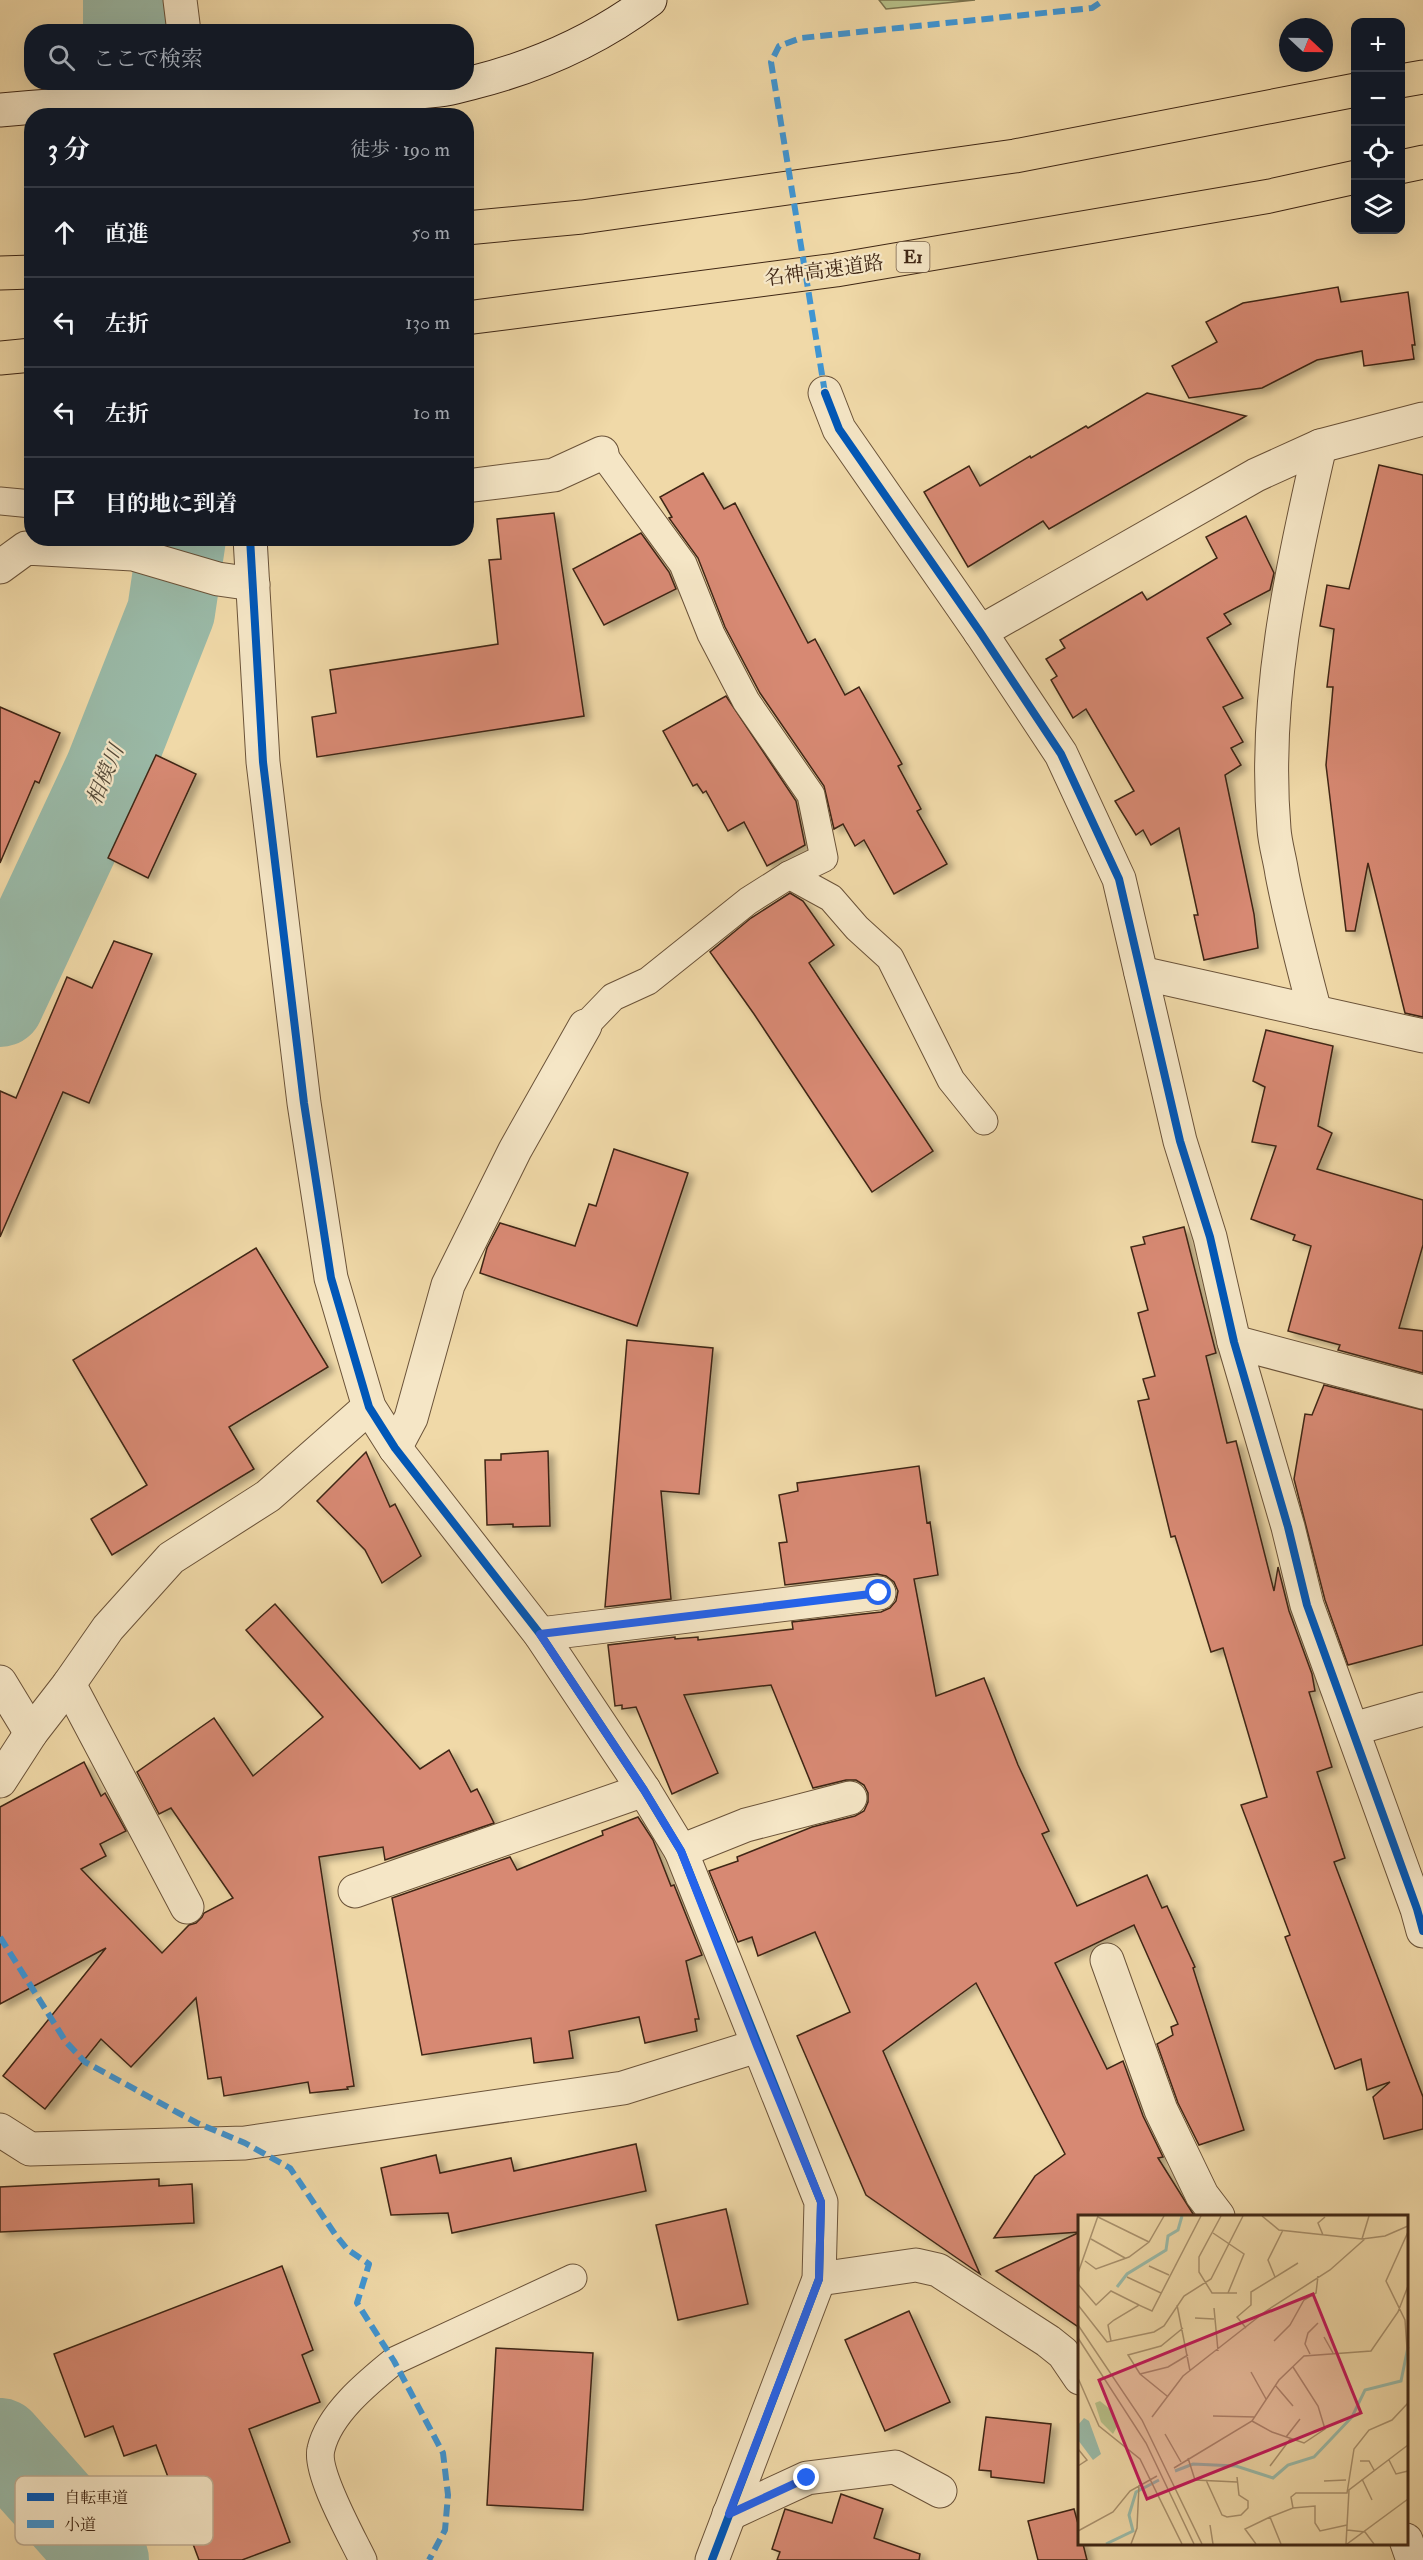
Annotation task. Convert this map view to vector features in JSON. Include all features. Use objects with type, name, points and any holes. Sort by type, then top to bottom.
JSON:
[{"type":"highway","points":[[1405,80],[1423,77]]},
{"type":"highway","points":[[474,227],[582,217],[1015,156],[1351,91]]},
{"type":"highway","points":[[1405,166],[1423,162]]},
{"type":"highway","name":"名神高速道路","points":[[474,317],[836,270],[1270,196],[1351,178]]},
{"type":"highway","points":[[0,273],[24,272]]},
{"type":"highway","points":[[0,357],[24,356]]},
{"type":"street","points":[[180,0],[183,24]]},
{"type":"street","points":[[474,82],[546,59],[585,42],[650,0]]},
{"type":"street","points":[[24,108],[121,100],[379,94],[442,90]]},
{"type":"street","points":[[0,110],[24,108]]},
{"type":"street","points":[[825,393],[839,429],[980,632],[1066,765],[1119,879],[1180,1141],[1210,1237],[1234,1342],[1288,1527],[1307,1605],[1423,1930]]},
{"type":"street","points":[[980,632],[1256,475],[1320,446],[1423,419]]},
{"type":"street","points":[[1315,1012],[1290,914],[1274,831],[1272,761],[1275,682],[1302,524],[1320,446]]},
{"type":"street","points":[[474,485],[554,475],[602,453]]},
{"type":"street","points":[[251,546],[262,762],[304,1103],[331,1278],[369,1407],[395,1448],[540,1634],[644,1790],[681,1851],[821,2202],[819,2279],[712,2560]]},
{"type":"street","points":[[0,567],[26,548],[133,554],[218,579],[253,584]]},
{"type":"street","points":[[1141,973],[1423,1036]]},
{"type":"street","points":[[395,1448],[411,1418],[448,1285],[515,1150],[585,1026]]},
{"type":"street","points":[[1234,1342],[1423,1392]]},
{"type":"street","points":[[0,1781],[31,1733],[108,1628],[171,1558],[268,1496],[369,1407]]},
{"type":"street","points":[[540,1634],[879,1593]]},
{"type":"street","points":[[0,1682],[31,1733]]},
{"type":"street","points":[[69,1684],[187,1907]]},
{"type":"street","points":[[1353,1729],[1423,1709]]},
{"type":"street","points":[[355,1891],[644,1790]]},
{"type":"street","points":[[681,1851],[746,1825],[850,1798]]},
{"type":"street","points":[[1107,1960],[1161,2110],[1202,2195],[1217,2215]]},
{"type":"street","points":[[0,2130],[30,2149],[245,2143],[622,2088],[757,2046]]},
{"type":"street","points":[[819,2279],[916,2265],[938,2270],[1048,2341],[1064,2353],[1078,2375]]},
{"type":"street","points":[[729,2514],[807,2478],[895,2467],[940,2491]]},
{"type":"street","points":[[1408,2543],[1413,2560]]},
{"type":"lane","points":[[585,1026],[613,997],[648,981],[748,901],[789,875],[824,858],[811,795],[746,701],[711,634],[683,564],[602,453]]},
{"type":"lane","points":[[0,501],[24,503]]},
{"type":"lane","points":[[789,875],[831,898],[857,928],[890,958],[951,1080],[984,1121]]},
{"type":"lane","points":[[363,2560],[324,2478],[320,2450],[339,2413],[370,2380],[394,2361],[573,2278]]},
{"type":"green space","points":[[879,0],[975,0],[886,9]]},
{"type":"building","points":[[1338,287],[1341,302],[1408,292],[1415,345],[1412,345],[1414,359],[1364,366],[1362,351],[1317,360],[1262,388],[1189,398],[1172,366],[1217,342],[1206,322],[1243,303]]},
{"type":"building","points":[[1147,393],[1246,416],[1049,529],[1043,521],[968,567],[924,492],[969,466],[980,486],[1030,456],[1031,458],[1086,426],[1088,428]]},
{"type":"building","points":[[1379,465],[1423,475],[1423,1017],[1405,1013],[1368,863],[1355,931],[1346,931],[1326,765],[1333,687],[1327,687],[1334,629],[1320,626],[1327,585],[1349,589]]},
{"type":"building","points":[[703,473],[724,509],[735,503],[808,643],[815,639],[845,695],[859,687],[902,764],[898,766],[921,809],[917,811],[947,864],[894,894],[864,840],[855,846],[843,824],[834,829],[824,786],[760,693],[725,627],[698,558],[669,518],[672,517],[660,497]]},
{"type":"building","points":[[554,513],[584,716],[317,757],[312,717],[336,713],[330,670],[498,644],[489,560],[501,559],[497,519]]},
{"type":"building","points":[[1246,516],[1274,573],[1270,590],[1224,614],[1231,624],[1207,638],[1243,698],[1223,707],[1243,742],[1231,748],[1241,765],[1225,775],[1254,914],[1258,948],[1204,960],[1194,915],[1198,915],[1179,828],[1151,845],[1143,830],[1136,835],[1115,801],[1134,791],[1086,709],[1073,718],[1051,680],[1057,676],[1046,659],[1065,648],[1060,640],[1142,592],[1147,600],[1217,558],[1206,537]]},
{"type":"building","points":[[641,533],[669,572],[676,589],[604,625],[573,569]]},
{"type":"building","points":[[726,696],[796,801],[805,845],[767,866],[744,822],[728,831],[706,791],[703,793],[697,784],[693,786],[663,731]]},
{"type":"building","points":[[0,707],[60,733],[39,783],[35,781],[0,863]]},
{"type":"building","points":[[156,755],[196,774],[148,878],[108,858]]},
{"type":"building","points":[[790,893],[803,901],[834,945],[809,963],[933,1151],[872,1192],[710,952],[751,918]]},
{"type":"building","points":[[114,941],[152,954],[89,1103],[63,1092],[0,1237],[0,1091],[16,1098],[67,977],[92,988]]},
{"type":"building","points":[[1266,1030],[1333,1046],[1318,1126],[1332,1133],[1317,1169],[1423,1200],[1423,1245],[1399,1328],[1423,1331],[1423,1373],[1338,1350],[1340,1345],[1288,1331],[1311,1246],[1293,1240],[1295,1235],[1251,1219],[1276,1146],[1252,1142],[1265,1087],[1253,1081]]},
{"type":"building","points":[[614,1149],[688,1173],[637,1326],[480,1273],[487,1248],[500,1223],[575,1246],[589,1204],[596,1206]]},
{"type":"building","points":[[1184,1227],[1216,1353],[1206,1356],[1227,1443],[1236,1441],[1274,1591],[1278,1567],[1289,1611],[1312,1674],[1315,1691],[1309,1692],[1332,1767],[1317,1772],[1345,1858],[1334,1862],[1423,2097],[1423,2129],[1384,2139],[1373,2097],[1390,2082],[1367,2090],[1361,2059],[1335,2069],[1285,1937],[1290,1935],[1241,1805],[1267,1797],[1223,1648],[1211,1652],[1175,1536],[1171,1537],[1138,1401],[1149,1399],[1143,1379],[1155,1376],[1138,1313],[1148,1310],[1131,1247],[1145,1244],[1143,1237]]},
{"type":"building","points":[[256,1248],[328,1367],[229,1427],[254,1469],[112,1555],[91,1519],[147,1485],[73,1360]]},
{"type":"building","points":[[627,1340],[713,1348],[699,1494],[661,1491],[671,1599],[605,1607]]},
{"type":"building","points":[[1324,1385],[1423,1410],[1423,1645],[1348,1665],[1325,1600],[1294,1479],[1305,1414],[1312,1415]]},
{"type":"building","points":[[548,1451],[550,1526],[487,1525],[485,1460],[501,1460],[501,1454]]},
{"type":"building","points":[[366,1452],[390,1507],[395,1504],[421,1556],[382,1583],[365,1550],[317,1501]]},
{"type":"building","points":[[919,1466],[927,1523],[930,1522],[938,1575],[914,1579],[936,1696],[984,1678],[1018,1765],[1049,1831],[1042,1834],[1077,1906],[1147,1875],[1162,1908],[1167,1906],[1195,1967],[1193,1968],[1244,2130],[1199,2145],[1178,2103],[1157,2044],[1173,2035],[1171,2027],[1178,2024],[1134,1925],[1055,1963],[1107,2069],[1123,2061],[1143,2116],[1163,2157],[1158,2158],[1194,2215],[1078,2215],[1078,2232],[994,2238],[1035,2176],[1065,2154],[976,1983],[883,2051],[980,2274],[866,2195],[797,2036],[850,2012],[815,1932],[758,1956],[752,1937],[738,1942],[709,1871],[738,1861],[737,1857],[812,1827],[855,1816],[864,1811],[868,1802],[868,1793],[864,1785],[856,1780],[846,1780],[813,1788],[771,1685],[684,1695],[718,1773],[672,1794],[636,1707],[622,1709],[622,1705],[615,1706],[608,1645],[675,1637],[675,1639],[698,1637],[698,1640],[793,1629],[792,1622],[881,1612],[890,1608],[896,1601],[898,1591],[894,1582],[886,1576],[877,1574],[785,1585],[779,1543],[787,1542],[779,1495],[798,1491],[797,1483]]},
{"type":"building","points":[[275,1604],[420,1769],[449,1750],[471,1792],[477,1789],[494,1823],[385,1860],[383,1847],[319,1857],[354,2086],[347,2087],[348,2089],[310,2093],[308,2082],[224,2096],[221,2077],[208,2079],[196,1998],[131,2067],[101,2039],[45,2109],[3,2076],[106,1948],[0,2004],[0,1807],[84,1762],[101,1796],[105,1793],[126,1831],[100,1844],[106,1856],[81,1869],[162,1953],[204,1913],[233,1898],[171,1808],[159,1814],[137,1772],[214,1718],[253,1776],[323,1717],[246,1630]]},
{"type":"building","points":[[638,1817],[653,1840],[671,1886],[674,1885],[702,1955],[686,1961],[699,2019],[695,2019],[697,2031],[645,2043],[639,2017],[569,2031],[573,2058],[534,2063],[531,2038],[422,2055],[392,1898],[510,1857],[517,1870],[603,1835],[602,1831]]},
{"type":"building","points":[[636,2144],[646,2191],[452,2233],[448,2213],[391,2215],[381,2168],[436,2155],[440,2173],[511,2158],[514,2171]]},
{"type":"building","points":[[159,2179],[159,2186],[192,2184],[194,2223],[0,2232],[0,2187]]},
{"type":"building","points":[[726,2209],[748,2304],[678,2320],[656,2225]]},
{"type":"building","points":[[1078,2233],[1078,2327],[996,2271]]},
{"type":"building","points":[[282,2266],[313,2350],[302,2355],[320,2402],[249,2429],[290,2542],[242,2560],[199,2560],[193,2545],[213,2545],[213,2476],[168,2476],[156,2445],[124,2456],[113,2426],[85,2437],[54,2354]]},
{"type":"building","points":[[909,2311],[950,2402],[885,2431],[845,2340]]},
{"type":"building","points":[[496,2348],[593,2353],[583,2510],[487,2505]]},
{"type":"building","points":[[986,2417],[1051,2424],[1044,2483],[991,2477],[991,2471],[979,2470]]},
{"type":"building","points":[[841,2494],[883,2509],[874,2538],[920,2554],[919,2560],[777,2560],[780,2552],[772,2549],[785,2509],[832,2523]]},
{"type":"building","points":[[1074,2509],[1078,2524],[1078,2545],[1083,2545],[1087,2560],[1038,2560],[1028,2521]]},
{"type":"waterway","name":"相模川","points":[[127,0],[127,24]]},
{"type":"waterway","name":"相模川","points":[[0,1003],[108,772],[171,612],[181,546]]},
{"type":"waterway","name":"相模川","points":[[0,2442],[30,2476]]},
{"type":"waterway","name":"相模川","points":[[92,2545],[105,2560]]},
{"type":"marked path","points":[[825,393],[771,62],[779,46],[801,38],[1092,8],[1104,0]]},
{"type":"marked path","points":[[0,1937],[66,2042],[85,2062],[197,2123],[245,2143],[290,2168],[347,2249],[369,2264],[357,2303],[394,2361],[443,2453],[448,2495],[445,2530],[429,2560]]},
{"type":"cycle path","points":[[825,393],[839,429],[980,632],[1061,754],[1119,879],[1180,1141],[1210,1237],[1234,1342],[1288,1527],[1307,1605],[1423,1931]]},
{"type":"cycle path","points":[[250,546],[263,762],[304,1103],[331,1278],[369,1407],[395,1448],[540,1634],[644,1790],[681,1851],[821,2202],[819,2279],[712,2560]]},
{"type":"route","points":[[807,2478],[729,2514],[819,2279],[821,2202],[681,1851],[644,1790],[540,1634],[879,1593]]}]
